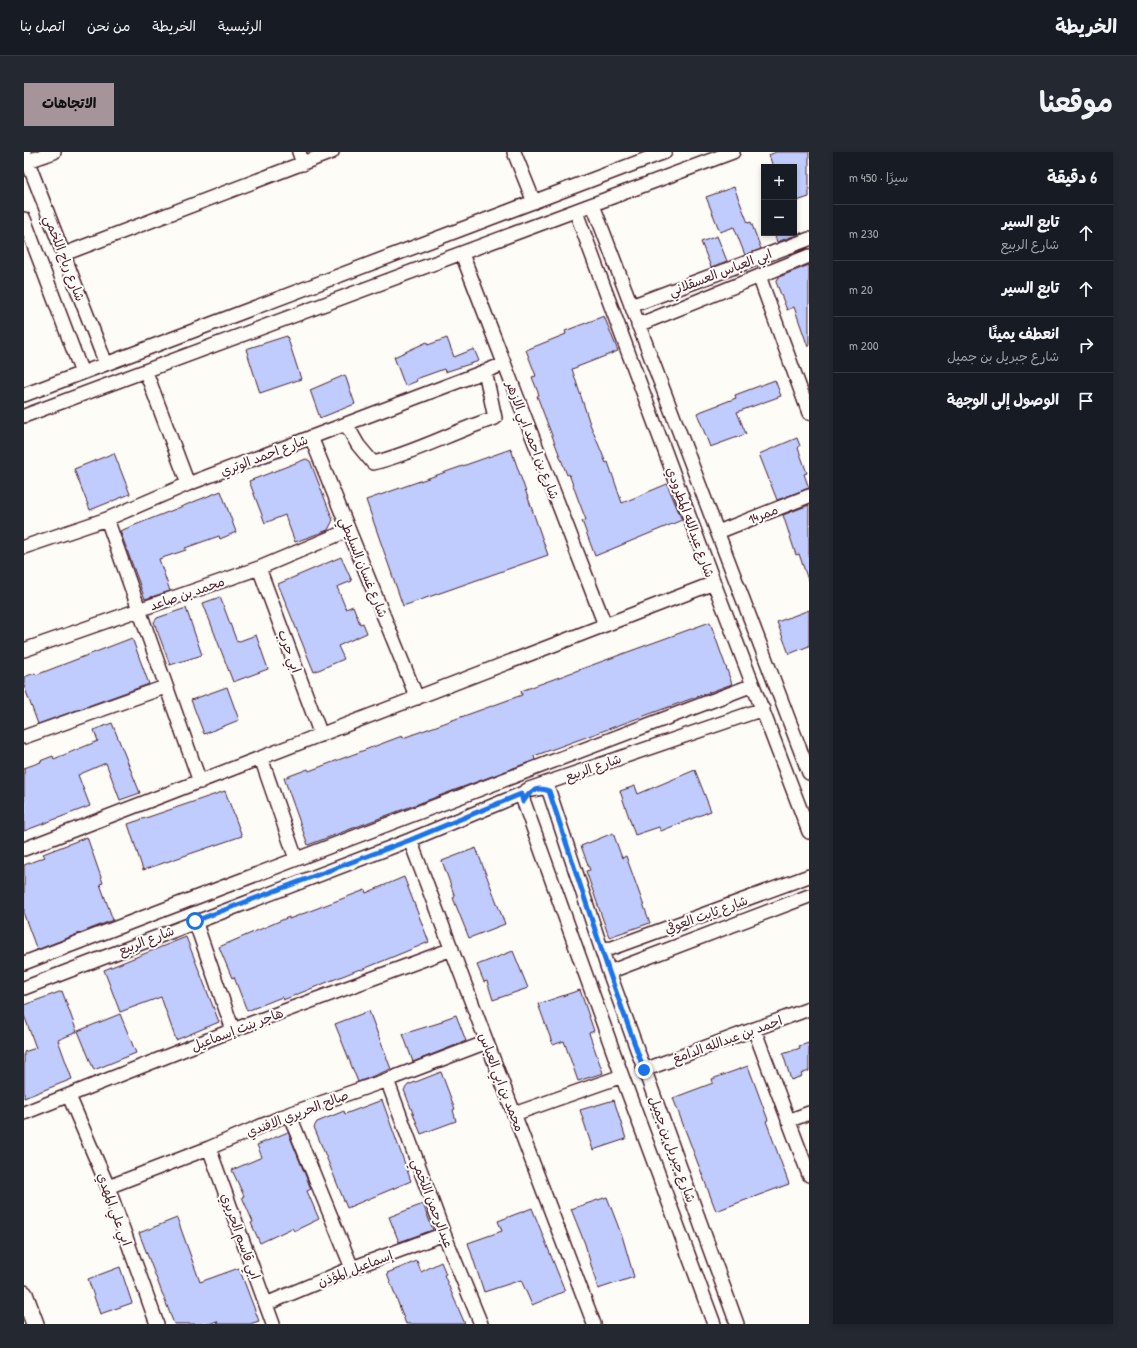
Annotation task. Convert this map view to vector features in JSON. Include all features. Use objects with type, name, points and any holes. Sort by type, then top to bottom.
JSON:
[{"type":"main road","points":[[24,1294],[35,1324]]},
{"type":"street","points":[[26,157],[54,152]]},
{"type":"street","points":[[64,254],[301,158],[332,152]]},
{"type":"street","points":[[514,152],[534,202]]},
{"type":"street","points":[[24,395],[664,152]]},
{"type":"street","points":[[24,416],[576,212],[733,152]]},
{"type":"street","name":"شارع رباح اللخمي","points":[[26,157],[106,364]]},
{"type":"street","name":"شارع عبدالله المطرودي","points":[[593,205],[809,773]]},
{"type":"street","name":"شارع عبدالله المطرودي","points":[[576,212],[714,583],[809,832]]},
{"type":"street","name":"شارع رباح اللخمي","points":[[24,219],[82,373]]},
{"type":"street","name":"ابي العباس العسقلاني","points":[[631,306],[809,239]]},
{"type":"street","name":"شارع بن احمد ابي الازهر","points":[[462,254],[605,625]]},
{"type":"street","name":"ابي العباس العسقلاني","points":[[638,324],[809,256]]},
{"type":"street","points":[[759,276],[809,413]]},
{"type":"street","name":"شارع احمد الوتري","points":[[24,547],[107,519],[188,484],[504,364]]},
{"type":"street","points":[[346,424],[358,445],[373,462],[396,457],[495,418],[485,371]]},
{"type":"street","points":[[146,372],[188,484]]},
{"type":"street","name":"شارع غسان السليطي","points":[[311,437],[417,698]]},
{"type":"street","name":"ممر14","points":[[718,532],[809,496]]},
{"type":"street","points":[[107,519],[165,687],[200,782]]},
{"type":"street","name":"محمد بن صاعد","points":[[24,650],[259,568],[349,530]]},
{"type":"street","name":"ابي حرب","points":[[259,568],[321,735]]},
{"type":"street","points":[[24,849],[714,583]]},
{"type":"street","name":"شارع الربيع","points":[[24,963],[753,685]]},
{"type":"street","points":[[24,737],[165,687]]},
{"type":"street","name":"شارع الربيع","points":[[24,988],[195,921],[522,798],[529,789],[762,709]]},
{"type":"street","points":[[261,758],[296,859]]},
{"type":"street","name":"شارع جبريل بن جميل","points":[[714,1324],[622,1076],[522,798],[536,789],[543,788],[549,791],[607,948],[609,972],[737,1324]]},
{"type":"street","name":"محمد بن ابي العباس","points":[[410,840],[594,1324]]},
{"type":"street","name":"شارع ثابت العوفي","points":[[607,948],[809,876]]},
{"type":"street","name":"شارع ثابت العوفي","points":[[609,972],[809,896]]},
{"type":"street","points":[[195,921],[233,1030]]},
{"type":"street","points":[[607,948],[607,958],[610,966],[621,968]]},
{"type":"street","name":"هاجر بنت إسماعيل","points":[[24,1113],[233,1030],[452,949]]},
{"type":"street","name":"احمد بن عبدالله الدامغ","points":[[644,1070],[809,1009]]},
{"type":"street","points":[[754,1029],[809,1175]]},
{"type":"street","name":"صالح الحريري الافندي","points":[[108,1187],[209,1148],[289,1114],[387,1080],[487,1042]]},
{"type":"street","points":[[514,1114],[622,1076]]},
{"type":"street","name":"عبدالرحمن اللخمي","points":[[387,1080],[444,1234],[481,1324]]},
{"type":"street","name":"ابي علي المهدي","points":[[69,1096],[108,1187],[157,1324]]},
{"type":"street","points":[[788,1121],[809,1113]]},
{"type":"street","points":[[289,1114],[352,1268]]},
{"type":"street","name":"ابي قاسم الحريري","points":[[209,1148],[274,1324]]},
{"type":"street","name":"إسماعيل المؤذن","points":[[266,1304],[352,1268],[444,1234]]},
{"type":"building","points":[[776,152],[809,152],[809,197],[797,201],[797,164],[772,164],[769,155]]},
{"type":"building","points":[[734,187],[748,223],[751,222],[761,249],[745,255],[734,227],[720,232],[706,197]]},
{"type":"building","points":[[717,236],[727,261],[711,267],[701,242]]},
{"type":"building","points":[[775,236],[794,236],[777,242]]},
{"type":"building","points":[[809,265],[808,347],[794,307],[787,310],[776,282],[779,277]]},
{"type":"building","points":[[604,316],[618,351],[572,369],[590,424],[606,463],[608,462],[622,503],[667,484],[682,520],[595,556],[582,521],[586,520],[537,396],[539,395],[532,377],[536,376],[526,350],[566,334],[565,331]]},
{"type":"building","points":[[287,336],[301,379],[260,393],[246,349]]},
{"type":"building","points":[[447,338],[454,357],[474,349],[479,361],[445,372],[444,369],[416,379],[417,381],[405,386],[394,357],[427,342],[428,345]]},
{"type":"building","points":[[345,375],[355,404],[320,418],[310,390]]},
{"type":"building","points":[[775,380],[781,396],[737,412],[746,434],[710,447],[697,413],[736,398],[735,395]]},
{"type":"building","points":[[797,438],[800,446],[798,448],[807,473],[804,474],[809,488],[777,500],[759,454]]},
{"type":"building","points":[[511,449],[548,555],[403,606],[366,500]]},
{"type":"building","points":[[114,453],[130,494],[90,510],[74,469]]},
{"type":"building","points":[[306,459],[310,461],[333,520],[328,530],[295,542],[285,515],[265,523],[249,481]]},
{"type":"building","points":[[221,491],[236,532],[220,539],[219,536],[185,548],[186,550],[159,559],[170,591],[145,599],[120,531]]},
{"type":"building","points":[[809,505],[808,580],[799,554],[796,555],[783,515]]},
{"type":"building","points":[[341,557],[352,581],[337,587],[346,609],[353,606],[360,624],[363,623],[367,633],[338,646],[344,659],[314,672],[278,584]]},
{"type":"building","points":[[220,597],[237,642],[256,635],[268,669],[233,682],[203,603]]},
{"type":"building","points":[[186,608],[202,655],[170,665],[154,622],[157,618]]},
{"type":"building","points":[[809,610],[809,646],[789,654],[777,622]]},
{"type":"building","points":[[710,622],[732,684],[534,756],[535,760],[308,845],[284,778],[308,769],[309,771],[402,736],[403,738],[522,695],[521,691]]},
{"type":"building","points":[[132,638],[149,684],[38,724],[24,686],[24,677],[35,673],[36,675]]},
{"type":"building","points":[[227,687],[239,720],[204,734],[191,700]]},
{"type":"building","points":[[112,723],[140,793],[120,800],[106,763],[78,775],[90,806],[24,831],[24,768],[53,756],[54,759],[98,741],[94,730]]},
{"type":"building","points":[[695,770],[711,811],[661,831],[659,827],[635,835],[620,791],[635,786],[638,794]]},
{"type":"building","points":[[225,791],[242,836],[143,870],[128,824]]},
{"type":"building","points":[[613,833],[622,858],[626,856],[650,923],[609,937],[586,871],[590,870],[581,846]]},
{"type":"building","points":[[87,837],[103,883],[100,884],[113,920],[37,950],[24,915],[24,865],[45,857],[43,854]]},
{"type":"building","points":[[476,848],[505,924],[469,938],[453,898],[455,897],[442,861]]},
{"type":"building","points":[[404,877],[429,942],[283,1000],[282,997],[247,1011],[234,977],[232,978],[219,947],[289,917],[289,919],[365,890],[366,893]]},
{"type":"building","points":[[186,937],[219,1022],[176,1040],[161,997],[120,1012],[104,970]]},
{"type":"building","points":[[513,951],[528,988],[493,1000],[487,981],[484,982],[477,965]]},
{"type":"building","points":[[580,990],[594,1031],[589,1033],[603,1073],[578,1081],[564,1041],[553,1045],[538,1004]]},
{"type":"building","points":[[62,991],[77,1032],[58,1040],[72,1079],[24,1098],[24,1052],[36,1048],[24,1015],[24,1005]]},
{"type":"building","points":[[369,1011],[391,1069],[358,1082],[335,1024]]},
{"type":"building","points":[[120,1014],[136,1053],[94,1070],[78,1031]]},
{"type":"building","points":[[456,1015],[466,1041],[413,1062],[403,1034],[442,1022],[442,1020]]},
{"type":"building","points":[[809,1043],[809,1071],[801,1074],[802,1076],[791,1080],[783,1054]]},
{"type":"building","points":[[748,1066],[789,1184],[716,1211],[673,1098],[713,1083],[712,1079]]},
{"type":"building","points":[[441,1072],[455,1109],[453,1110],[456,1121],[421,1134],[404,1090],[408,1085]]},
{"type":"building","points":[[382,1100],[411,1181],[347,1208],[314,1127],[317,1122],[344,1111],[345,1114]]},
{"type":"building","points":[[614,1100],[626,1139],[593,1150],[580,1110]]},
{"type":"building","points":[[288,1132],[311,1189],[307,1191],[319,1219],[294,1231],[292,1228],[260,1243],[242,1197],[244,1196],[232,1170],[262,1157],[257,1145]]},
{"type":"building","points":[[607,1197],[623,1239],[634,1277],[598,1289],[585,1244],[571,1209]]},
{"type":"building","points":[[423,1204],[433,1230],[399,1242],[389,1217]]},
{"type":"building","points":[[532,1208],[565,1291],[532,1305],[521,1280],[484,1292],[468,1243],[502,1231],[498,1221]]},
{"type":"building","points":[[177,1218],[200,1282],[239,1268],[259,1321],[250,1324],[218,1324],[217,1321],[209,1324],[174,1324],[139,1233]]},
{"type":"building","points":[[417,1261],[421,1272],[441,1262],[446,1274],[444,1275],[465,1324],[406,1324],[387,1273]]},
{"type":"building","points":[[120,1267],[132,1303],[100,1314],[88,1279]]},
{"type":"route","points":[[195,921],[410,840],[521,794],[523,802],[529,793],[536,789],[543,788],[549,791],[609,972],[644,1070]]}]
